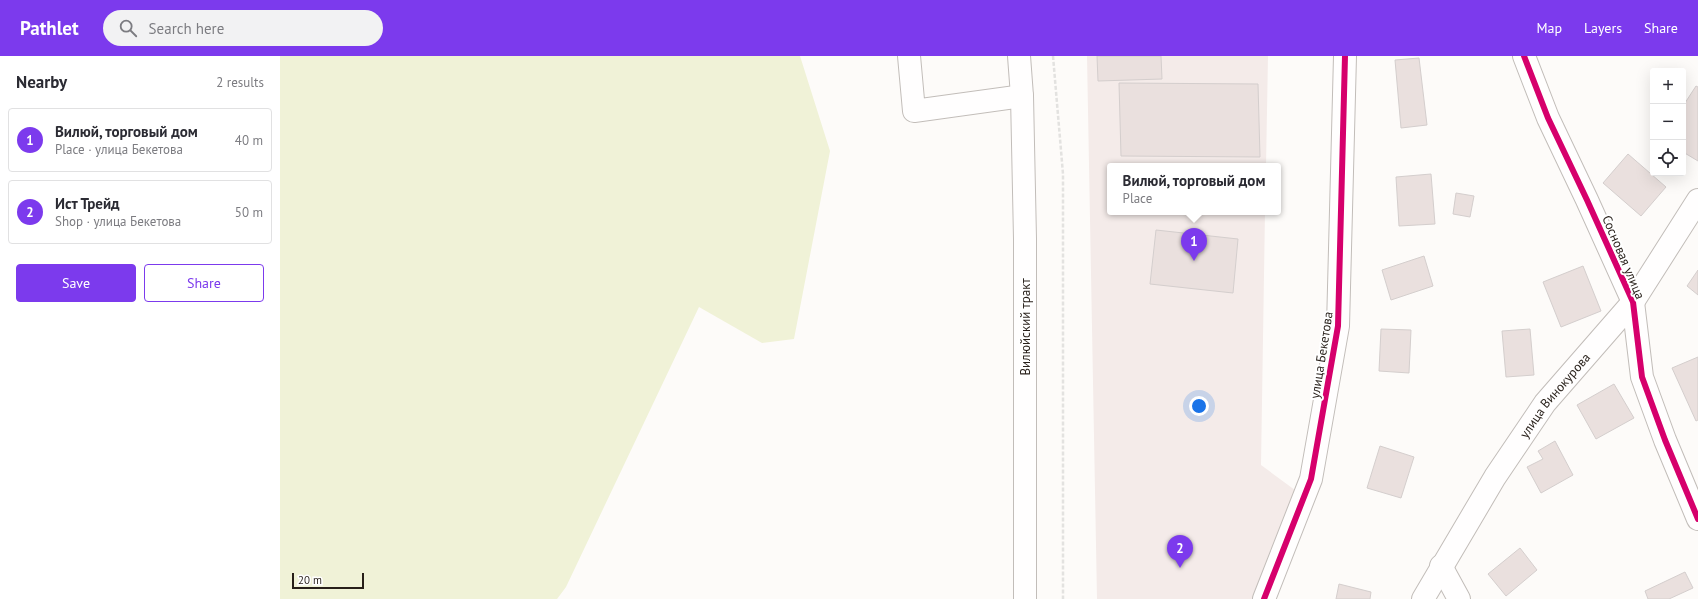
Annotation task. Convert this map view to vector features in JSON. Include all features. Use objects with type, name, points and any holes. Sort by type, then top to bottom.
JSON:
[{"type":"street","points":[[909,56],[914,111],[1022,96]]},
{"type":"street","name":"Вилюйский тракт","points":[[1019,56],[1022,96],[1025,239],[1025,599]]},
{"type":"street","name":"улица Бекетова","points":[[1264,599],[1311,479],[1338,326],[1345,56]]},
{"type":"street","name":"Сосновая улица","points":[[1524,56],[1548,118],[1633,302],[1642,377],[1665,440],[1698,519]]},
{"type":"street","name":"улица Винокурова","points":[[1423,599],[1441,566],[1495,477],[1546,403],[1633,302],[1698,200]]},
{"type":"street","points":[[1441,566],[1460,599]]},
{"type":"path","points":[[1053,56],[1063,174],[1063,599]]},
{"type":"shaded area","points":[[1087,56],[1268,56],[1266,163],[1107,163],[1107,215],[1265,215],[1261,465],[1299,493],[1255,599],[1097,599]]},
{"type":"green space","points":[[280,56],[800,56],[830,151],[794,339],[762,343],[699,307],[566,587],[557,599],[280,599]]},
{"type":"building","points":[[1097,56],[1161,56],[1162,79],[1098,81]]},
{"type":"building","points":[[1419,58],[1427,125],[1401,128],[1395,60]]},
{"type":"building","points":[[1119,83],[1258,84],[1260,157],[1121,156]]},
{"type":"building","points":[[1696,86],[1698,87],[1698,161],[1686,154],[1686,101]]},
{"type":"building","points":[[1628,154],[1650,173],[1650,176],[1653,176],[1666,187],[1641,216],[1603,183]]},
{"type":"building","points":[[1431,174],[1435,224],[1399,226],[1396,177]]},
{"type":"building","points":[[1456,193],[1474,196],[1470,217],[1453,214]]},
{"type":"building","points":[[1156,230],[1238,239],[1233,293],[1150,284]]},
{"type":"building","points":[[1424,256],[1433,286],[1391,300],[1382,270]]},
{"type":"building","points":[[1583,266],[1601,311],[1561,327],[1543,282]]},
{"type":"building","points":[[1698,270],[1698,295],[1687,286]]},
{"type":"building","points":[[1381,329],[1411,330],[1409,373],[1379,371]]},
{"type":"building","points":[[1530,329],[1534,375],[1506,377],[1502,331]]},
{"type":"building","points":[[1698,357],[1698,420],[1696,421],[1672,368]]},
{"type":"building","points":[[1614,384],[1634,418],[1596,439],[1577,405]]},
{"type":"building","points":[[1555,441],[1573,475],[1541,493],[1527,467],[1543,459],[1538,451]]},
{"type":"building","points":[[1380,446],[1414,457],[1401,498],[1367,488]]},
{"type":"building","points":[[1520,548],[1537,570],[1506,596],[1488,574]]},
{"type":"building","points":[[1685,572],[1693,588],[1669,599],[1648,599],[1645,591]]},
{"type":"building","points":[[1339,584],[1371,592],[1370,599],[1336,599]]},
{"type":"cycle path","points":[[1264,599],[1311,479],[1338,326],[1345,56]]},
{"type":"cycle path","points":[[1524,56],[1548,118],[1633,302],[1642,377],[1665,440],[1698,519]]},
{"type":"place","name":"Вилюй, торговый дом","points":[[1194,261]]},
{"type":"place","name":"Ист Трейд","points":[[1180,568]]}]
